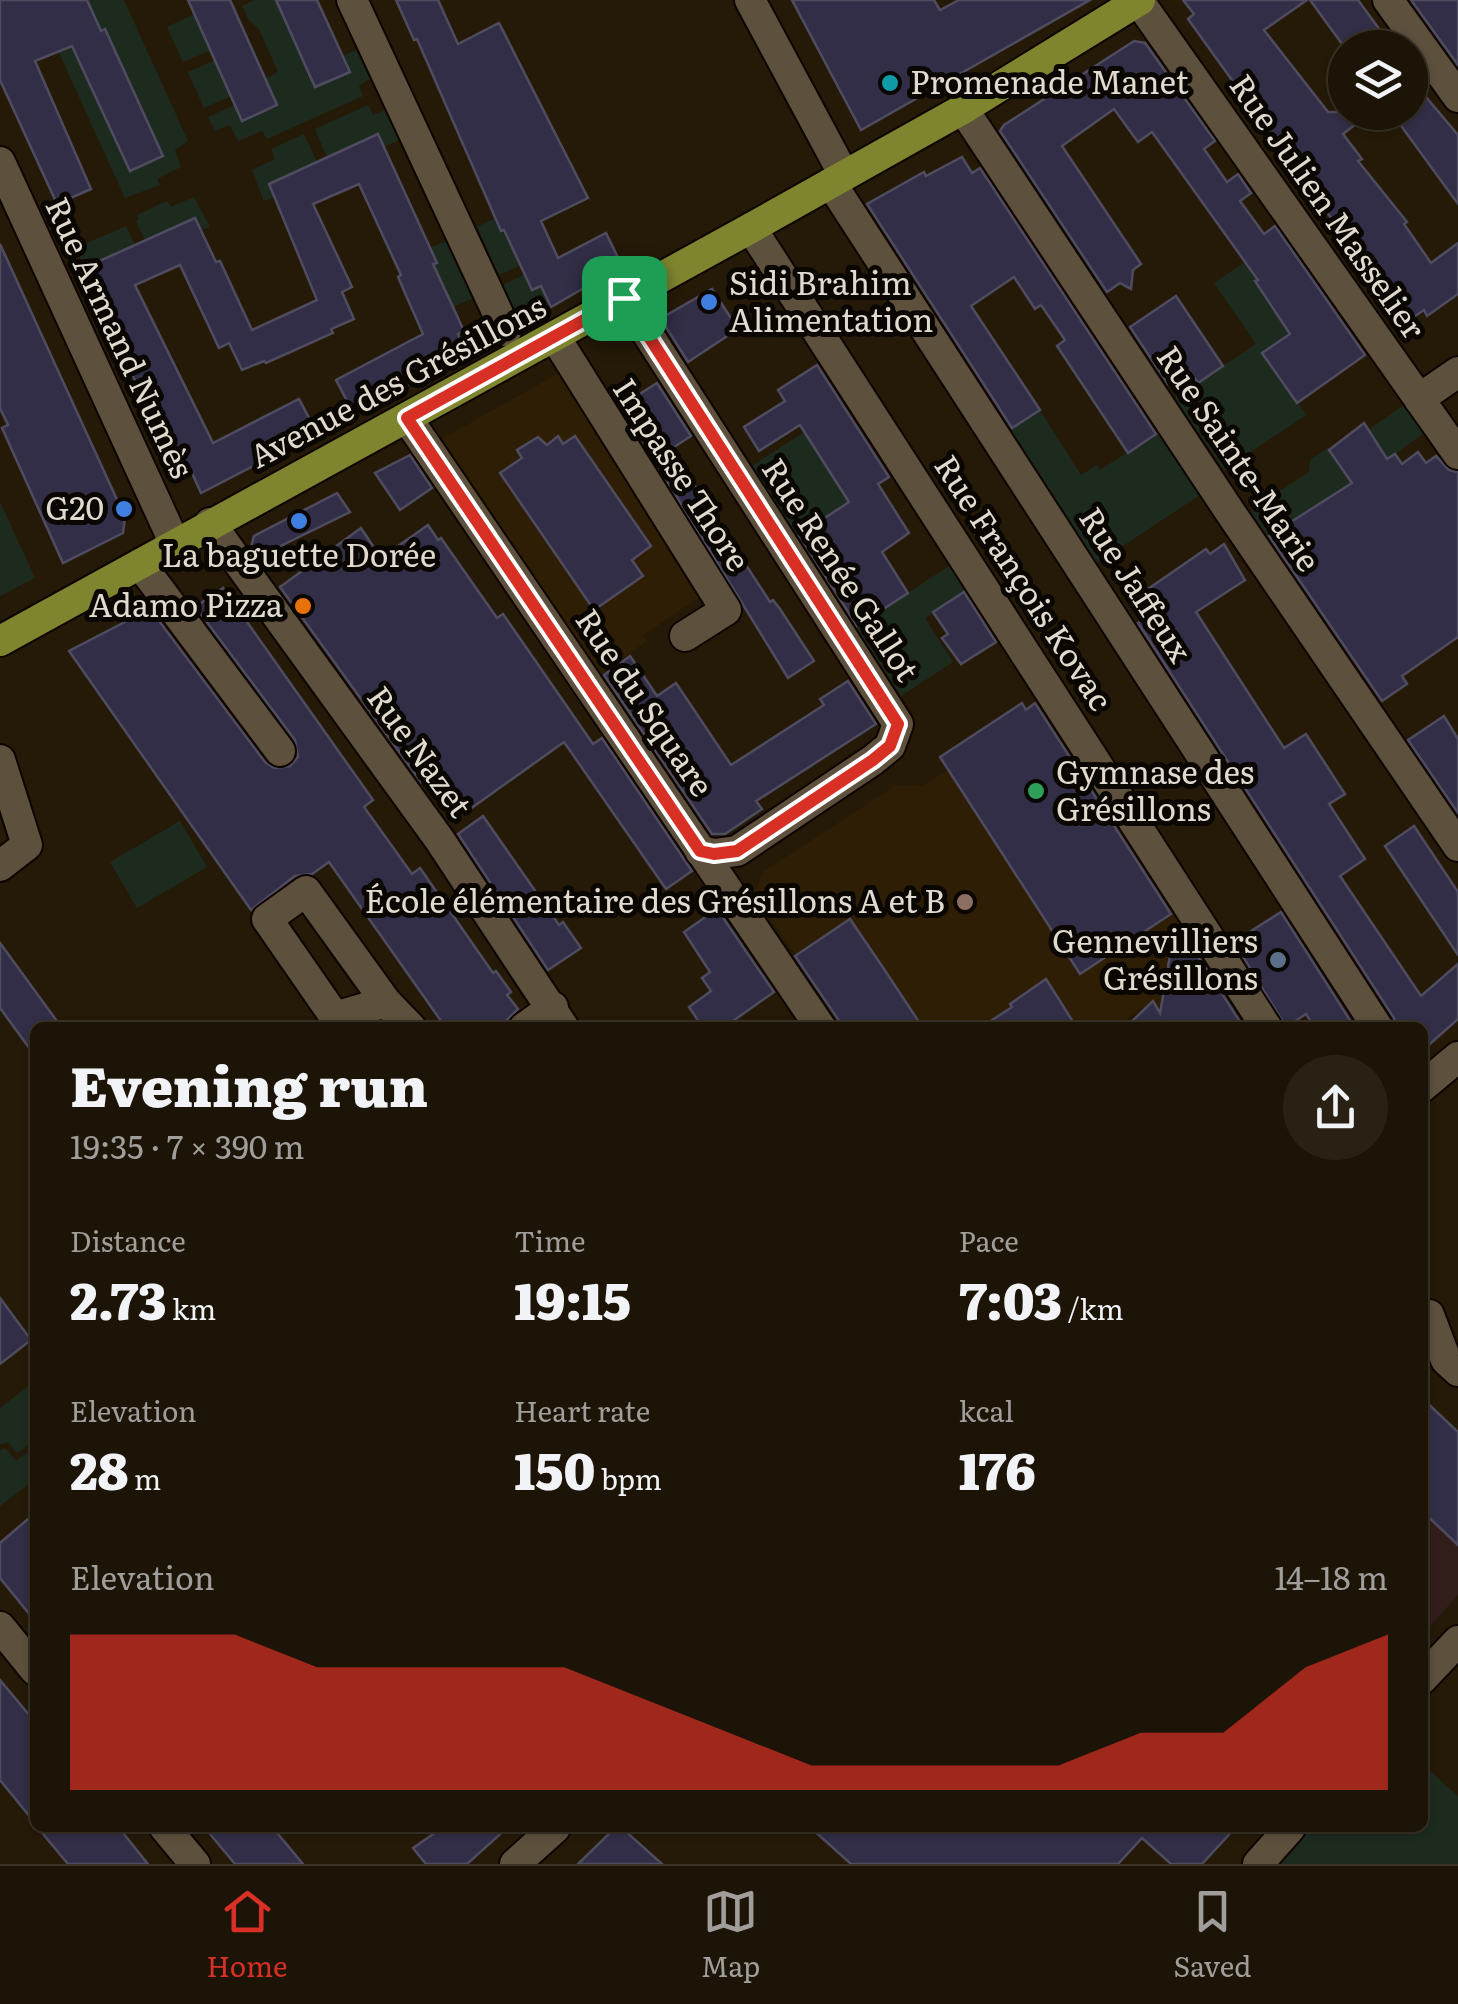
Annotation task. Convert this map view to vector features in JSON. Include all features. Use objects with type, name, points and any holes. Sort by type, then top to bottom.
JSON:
[{"type":"main road","name":"Avenue des Grésillons","points":[[0,641],[963,109],[1139,0]]},
{"type":"street","points":[[352,0],[506,331]]},
{"type":"street","points":[[750,0],[843,175]]},
{"type":"street","points":[[763,0],[843,175]]},
{"type":"street","name":"Rue Julien Masselier","points":[[1139,0],[1458,454]]},
{"type":"street","points":[[1388,0],[1458,97]]},
{"type":"street","name":"Rue Sainte-Marie","points":[[963,109],[1230,512],[1458,846]]},
{"type":"street","name":"Rue Armand Numès","points":[[0,162],[175,544]]},
{"type":"street","name":"Rue Jaffeux","points":[[843,175],[1374,1022]]},
{"type":"street","name":"Rue François Kovac","points":[[751,228],[1263,1022]]},
{"type":"street","name":"Rue Renée Gallot","points":[[624,298],[898,724],[890,746],[873,760],[737,851],[700,851]]},
{"type":"street","name":"Impasse Thore","points":[[555,337],[726,610],[685,636]]},
{"type":"street","points":[[1419,399],[1458,372]]},
{"type":"street","name":"Rue du Square","points":[[407,418],[817,1022]]},
{"type":"street","name":"Rue Nazet","points":[[210,524],[438,839],[559,1017]]},
{"type":"street","points":[[140,564],[280,751]]},
{"type":"street","points":[[0,760],[27,844],[0,866]]},
{"type":"street","points":[[386,1002],[405,1022]]},
{"type":"street","points":[[1428,1082],[1458,1058]]},
{"type":"street","points":[[1437,1316],[1446,1360],[1458,1372]]},
{"type":"street","points":[[0,1627],[30,1664]]},
{"type":"street","points":[[1428,1674],[1458,1641]]},
{"type":"street","points":[[168,1832],[196,1864]]},
{"type":"street","points":[[515,1864],[551,1832]]},
{"type":"street","points":[[1258,1864],[1286,1832]]},
{"type":"shaded area","points":[[564,370],[711,590],[643,635],[647,641],[601,674],[438,441]]},
{"type":"shaded area","name":"École élémentaire des Grésillons A et B","points":[[948,770],[1023,885],[1119,822],[1208,960],[1180,978],[1184,985],[1160,1009],[1153,1002],[1125,1022],[841,1022],[754,894],[763,872],[896,785],[922,786]]},
{"type":"shaded area","points":[[1428,1404],[1458,1432],[1458,1595],[1428,1628]]},
{"type":"green space","points":[[35,0],[69,47],[162,156],[105,29],[101,31],[87,0],[124,0],[188,141],[175,150],[181,167],[157,179],[160,185],[125,198]]},
{"type":"green space","points":[[255,0],[276,0],[315,87],[349,72],[343,56],[360,48],[373,77],[359,86],[363,96],[267,139],[262,131],[238,141],[230,125],[215,131],[208,117],[235,105],[276,105],[265,79],[278,72],[259,29],[242,6]]},
{"type":"green space","points":[[195,14],[211,50],[183,62],[167,27]]},
{"type":"green space","points":[[215,60],[231,96],[204,108],[188,72]]},
{"type":"green space","points":[[368,105],[373,115],[387,109],[401,139],[384,147],[377,134],[327,157],[315,129]]},
{"type":"green space","points":[[304,134],[317,162],[269,184],[274,197],[264,201],[252,170],[275,159],[271,149]]},
{"type":"green space","points":[[194,197],[210,227],[201,230],[195,218],[145,240],[137,215],[167,201],[171,207]]},
{"type":"green space","points":[[495,218],[521,265],[499,275],[477,227]]},
{"type":"green space","points":[[126,226],[135,245],[84,268],[76,248]]},
{"type":"green space","points":[[1283,236],[1332,305],[1263,353],[1306,415],[1224,470],[1175,398],[1256,344],[1214,283]]},
{"type":"green space","points":[[448,240],[474,298],[453,307],[433,264],[437,262],[430,248]]},
{"type":"green space","points":[[525,274],[541,286],[551,307],[521,323],[503,285]]},
{"type":"green space","points":[[1404,405],[1424,433],[1367,474],[1368,430]]},
{"type":"green space","points":[[1040,410],[1081,475],[1097,465],[1100,470],[1159,432],[1200,495],[1094,565],[1007,432]]},
{"type":"green space","points":[[804,432],[849,502],[797,536],[752,466]]},
{"type":"green space","points":[[1328,448],[1352,483],[1268,537],[1250,511],[1309,472],[1310,460]]},
{"type":"green space","points":[[0,502],[35,578],[0,596]]},
{"type":"green space","points":[[952,564],[968,589],[925,618],[953,662],[901,696],[856,627]]},
{"type":"green space","points":[[180,821],[207,867],[137,908],[110,862]]},
{"type":"green space","points":[[30,1385],[30,1444],[17,1453],[8,1442],[0,1445],[0,1408]]},
{"type":"green space","points":[[5,1448],[16,1461],[30,1450],[30,1483],[0,1506],[0,1451]]},
{"type":"green space","points":[[1428,1769],[1458,1796],[1458,1864],[1273,1864],[1303,1832],[1428,1832]]},
{"type":"building","points":[[0,0],[87,0],[101,31],[105,29],[163,156],[130,171],[72,46],[35,61],[91,189],[57,204],[0,80]]},
{"type":"building","points":[[188,0],[230,0],[277,105],[242,121]]},
{"type":"building","points":[[276,0],[317,0],[350,72],[315,87]]},
{"type":"building","points":[[396,0],[438,0],[458,44],[499,23],[588,198],[541,221],[558,258],[606,233],[622,266],[551,307],[541,286],[532,290],[504,230],[501,231]]},
{"type":"building","name":"Promenade Manet","points":[[792,0],[934,0],[940,10],[959,0],[1090,0],[861,130]]},
{"type":"building","points":[[1183,0],[1307,0],[1264,30],[1328,112],[1328,130],[1348,130],[1343,134],[1362,159],[1358,161],[1407,222],[1404,224],[1431,263],[1458,243],[1458,294],[1427,316],[1424,310],[1406,322],[1188,19],[1194,14]]},
{"type":"building","points":[[1310,0],[1358,0],[1380,30],[1332,30]]},
{"type":"building","points":[[1411,0],[1458,0],[1458,65]]},
{"type":"building","points":[[1134,41],[1145,43],[1215,141],[1204,149],[1227,182],[1238,174],[1251,193],[1240,201],[1264,234],[1275,226],[1365,355],[1297,403],[1262,353],[1290,334],[1255,281],[1258,280],[1152,132],[1138,142],[1114,109],[1062,146],[1141,264],[1133,270],[1131,289],[1120,283],[1107,292],[1000,131]]},
{"type":"building","points":[[1428,99],[1458,135],[1458,204],[1404,130],[1428,130]]},
{"type":"building","points":[[378,134],[437,263],[433,264],[464,331],[458,334],[466,353],[354,414],[336,380],[423,334],[359,184],[313,204],[352,287],[342,292],[354,319],[331,329],[333,333],[242,370],[229,343],[219,348],[180,265],[135,285],[213,443],[299,399],[317,433],[201,493],[192,473],[185,476],[148,394],[142,396],[84,268],[195,218],[252,330],[317,300],[269,184]]},
{"type":"building","points":[[962,157],[972,173],[980,168],[1156,434],[1128,453],[1057,346],[1065,340],[1041,305],[1035,309],[1014,277],[971,306],[1040,410],[1012,428],[867,204],[924,172],[926,176]]},
{"type":"building","points":[[0,244],[125,517],[123,533],[63,563],[2,428],[8,425],[0,408]]},
{"type":"building","points":[[712,289],[738,329],[688,362],[664,324],[665,316]]},
{"type":"building","points":[[1176,296],[1223,366],[1198,383],[1189,370],[1168,384],[1130,327]]},
{"type":"building","points":[[817,365],[889,477],[878,484],[909,533],[882,552],[908,593],[857,626],[799,535],[849,502],[800,425],[759,451],[744,427],[785,401],[778,390]]},
{"type":"building","points":[[657,383],[691,436],[671,449],[770,602],[773,600],[780,609],[814,661],[788,678],[621,406]]},
{"type":"building","points":[[1364,423],[1387,459],[1395,454],[1402,464],[1418,452],[1426,463],[1436,456],[1449,470],[1458,472],[1458,637],[1402,676],[1407,684],[1382,701],[1269,536],[1352,483],[1329,450]]},
{"type":"building","points":[[558,436],[563,444],[575,436],[651,546],[632,560],[643,576],[594,610],[500,473],[522,458],[517,450],[538,437],[547,445]]},
{"type":"building","points":[[410,455],[432,488],[400,510],[375,473]]},
{"type":"building","points":[[337,493],[350,512],[258,557],[251,547],[254,536]]},
{"type":"building","points":[[428,525],[497,618],[503,614],[593,744],[602,738],[692,871],[666,889],[564,742],[466,812],[438,771],[421,782],[280,587],[361,528],[381,558]]},
{"type":"building","points":[[1224,544],[1245,580],[1196,612],[1284,748],[1306,734],[1345,794],[1329,804],[1365,859],[1340,876],[1421,996],[1458,964],[1458,1019],[1428,1046],[1428,1022],[1395,1022],[1138,623],[1141,621],[1129,602],[1206,549],[1210,554]]},
{"type":"building","points":[[223,588],[373,800],[364,807],[412,874],[420,868],[493,973],[496,971],[511,992],[507,995],[518,1009],[507,1022],[442,1022],[329,862],[312,874],[295,876],[251,910],[69,651],[150,609],[265,762],[274,768],[290,766],[298,757],[295,740],[194,605]]},
{"type":"building","points":[[964,592],[996,642],[961,664],[942,638],[948,634],[933,612]]},
{"type":"building","points":[[630,656],[657,696],[676,683],[731,765],[824,705],[820,699],[848,681],[876,724],[756,801],[762,809],[725,834],[712,834],[604,675]]},
{"type":"building","points":[[1022,703],[1026,710],[1035,703],[1171,914],[1080,974],[940,757]]},
{"type":"building","points":[[1444,716],[1458,739],[1458,813],[1408,740]]},
{"type":"building","points":[[483,816],[559,925],[563,922],[581,948],[548,970],[458,834]]},
{"type":"building","points":[[1414,826],[1458,892],[1458,955],[1385,846]]},
{"type":"building","points":[[717,909],[774,992],[732,1022],[699,1022],[689,1007],[711,991],[702,978],[710,972],[684,932]]},
{"type":"building","points":[[1281,912],[1351,1022],[1311,1022],[1306,1014],[1294,1022],[1283,1022],[1234,942]]},
{"type":"building","points":[[850,919],[919,1022],[840,1022],[795,956]]},
{"type":"building","points":[[0,943],[58,1022],[30,1022],[30,1049],[0,1008]]},
{"type":"building","points":[[1194,950],[1240,1022],[1131,1022],[1153,1001],[1160,1013],[1164,991],[1172,984],[1168,966],[1171,951]]},
{"type":"building","points":[[1046,979],[1073,1022],[989,1022],[1012,1007],[1010,1004]]},
{"type":"building","points":[[0,1298],[30,1341],[0,1364]]},
{"type":"building","points":[[1428,1404],[1458,1432],[1458,1545],[1428,1517]]},
{"type":"building","points":[[30,1517],[30,1615],[0,1578],[0,1543]]},
{"type":"building","points":[[0,1680],[30,1716],[30,1817],[0,1780]]},
{"type":"building","points":[[41,1832],[122,1832],[148,1864],[68,1864]]},
{"type":"building","points":[[208,1832],[276,1832],[303,1864],[235,1864]]},
{"type":"building","points":[[436,1832],[503,1832],[467,1864],[426,1864],[413,1848]]},
{"type":"building","points":[[611,1832],[626,1832],[662,1864],[578,1864]]},
{"type":"building","points":[[815,1832],[1231,1832],[1202,1864],[1171,1864],[1142,1838],[1118,1864],[851,1864]]},
{"type":"place","name":"Promenade Manet","points":[[890,83]]},
{"type":"place","name":"Sidi Brahim Alimentation","points":[[709,302]]},
{"type":"place","name":"G20","points":[[124,509]]},
{"type":"place","name":"La baguette Dorée","points":[[299,521]]},
{"type":"place","name":"Adamo Pizza","points":[[303,606]]},
{"type":"place","name":"Gymnase des Grésillons","points":[[1036,791]]},
{"type":"place","name":"École élémentaire des Grésillons A et B","points":[[965,902]]},
{"type":"place","name":"Gennevilliers Grésillons","points":[[1278,960]]},
{"type":"route","points":[[624,298],[898,724],[890,746],[873,760],[737,851],[700,851],[407,418],[624,298]]}]
